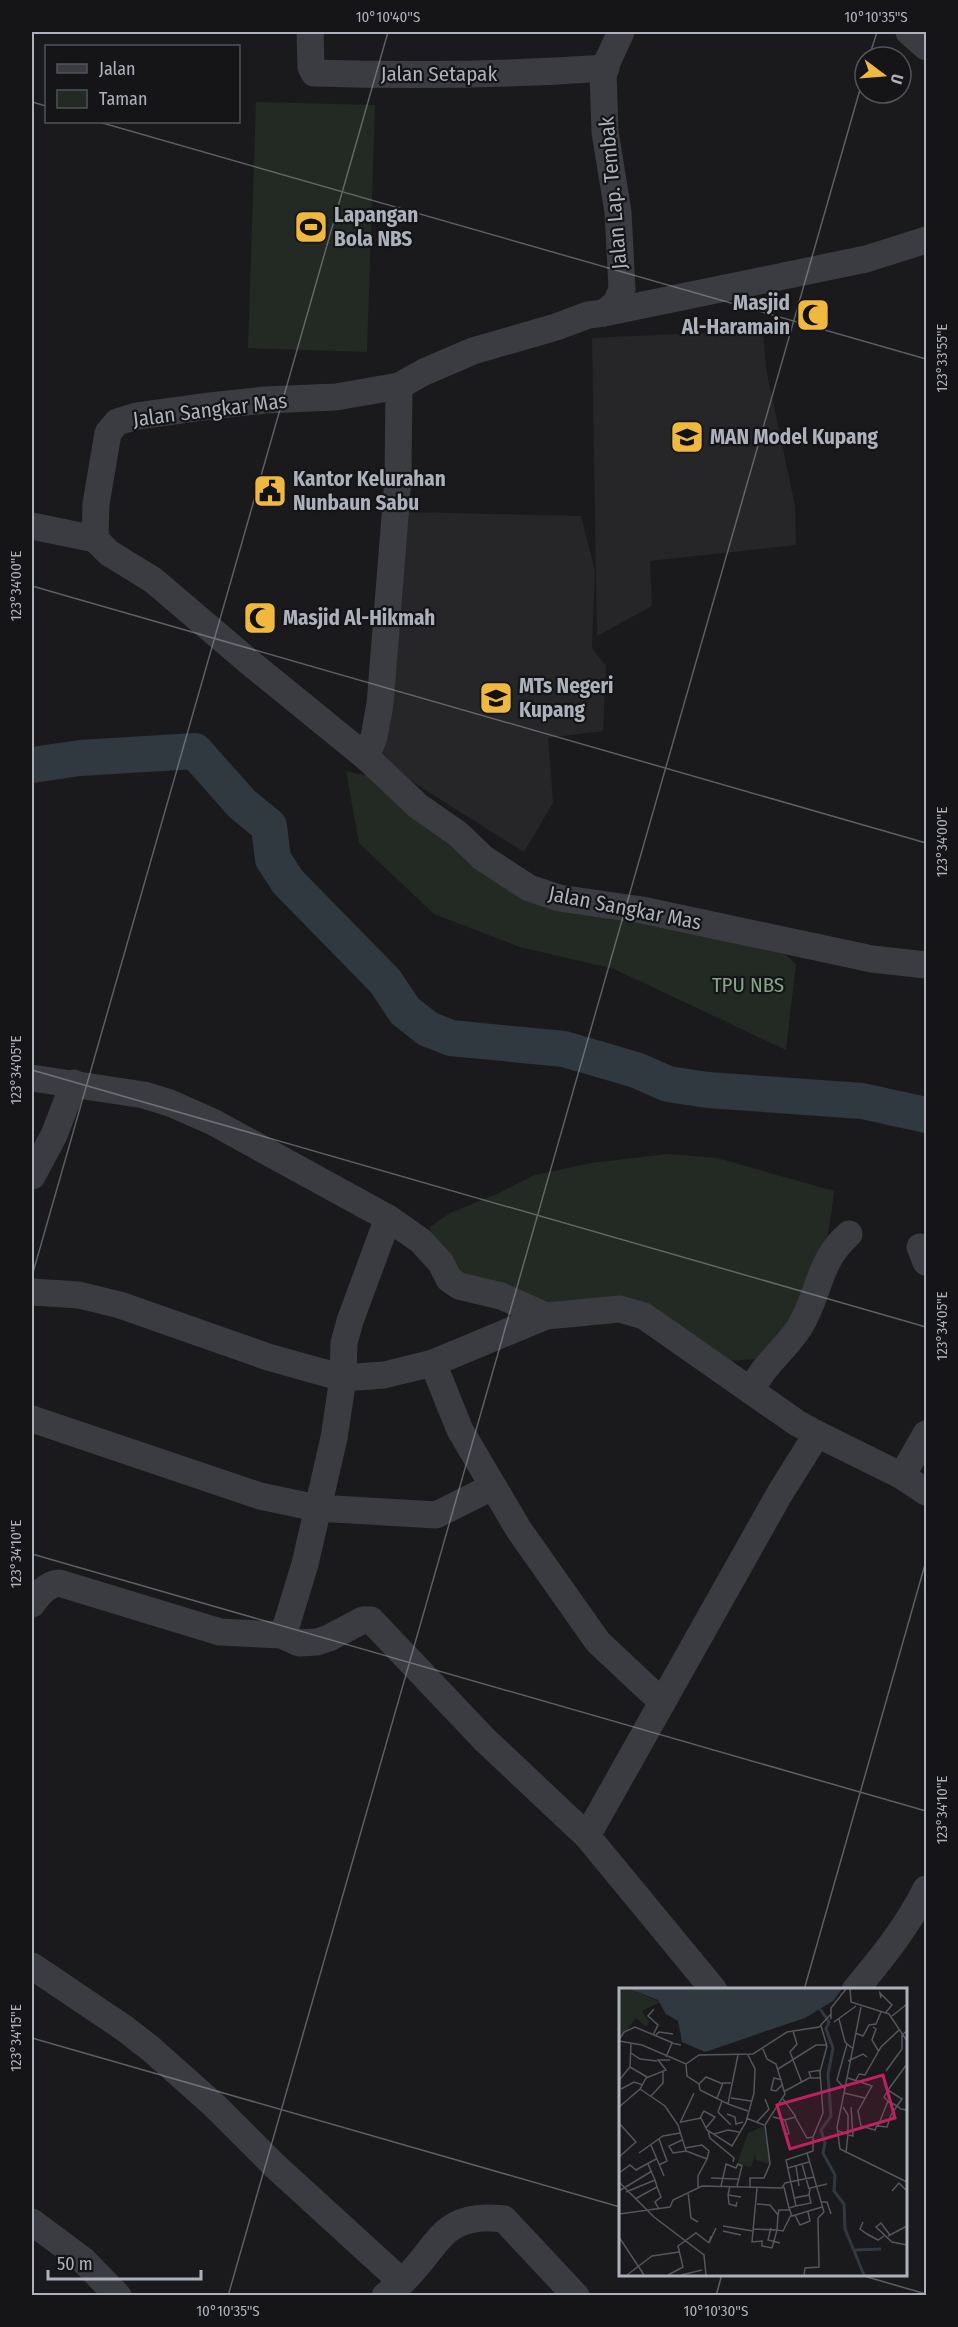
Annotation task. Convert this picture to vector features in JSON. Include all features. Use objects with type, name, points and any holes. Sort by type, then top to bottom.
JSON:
[{"type":"street","name":"Jalan Setapak","points":[[310,32],[311,67],[314,73],[404,76],[515,74],[606,68]]},
{"type":"street","name":"Jalan Lap. Tembak","points":[[604,313],[616,303],[622,288],[618,212],[605,132],[603,71],[621,32]]},
{"type":"street","points":[[909,32],[927,47]]},
{"type":"street","points":[[366,757],[374,737],[381,693],[398,479],[399,386],[424,372],[473,351],[556,327],[588,315],[866,259],[927,240]]},
{"type":"street","name":"Jalan Sangkar Mas","points":[[399,386],[336,397],[265,400],[210,406],[137,416],[117,422],[108,433],[96,504],[95,540],[109,553],[153,580],[366,757],[418,806],[458,834],[483,858],[529,888],[559,898],[642,910],[872,958],[927,965]]},
{"type":"street","points":[[32,526],[95,540]]},
{"type":"street","points":[[32,1078],[144,1095],[170,1103],[213,1122],[388,1218],[421,1241],[441,1263],[449,1280],[459,1286],[501,1296],[546,1316]]},
{"type":"street","points":[[32,1176],[54,1135],[74,1083]]},
{"type":"street","points":[[281,1635],[287,1623],[304,1564],[334,1438],[343,1378],[343,1353],[350,1321],[388,1218]]},
{"type":"street","points":[[751,1391],[759,1375],[798,1329],[810,1308],[828,1257],[849,1234]]},
{"type":"street","points":[[32,1292],[79,1295],[120,1305],[268,1358],[343,1378],[384,1376],[433,1363],[546,1316],[620,1308],[633,1312],[667,1332],[797,1423],[902,1476],[927,1492]]},
{"type":"street","points":[[433,1363],[460,1430],[519,1530],[598,1642],[662,1702]]},
{"type":"street","points":[[32,1419],[260,1496],[317,1508],[436,1515],[492,1487]]},
{"type":"street","points":[[588,1836],[780,1493],[817,1434]]},
{"type":"street","points":[[902,1476],[927,1434]]},
{"type":"street","points":[[32,1604],[41,1592],[59,1583],[220,1632],[281,1635],[299,1643],[317,1642],[363,1620],[371,1620],[485,1740],[588,1836],[713,1988]]},
{"type":"street","points":[[856,1988],[894,1944],[927,1889]]},
{"type":"street","points":[[32,1966],[124,2028],[215,2106],[393,2288],[414,2270],[441,2234],[468,2220],[489,2217],[504,2219],[576,2295]]},
{"type":"street","points":[[32,2222],[83,2260],[118,2295]]},
{"type":"shaded area","name":"MAN Model Kupang","points":[[763,330],[766,368],[795,506],[796,545],[650,561],[652,606],[597,636],[592,338]]},
{"type":"shaded area","name":"MTs Negeri Kupang","points":[[405,512],[581,516],[595,571],[592,648],[606,666],[603,731],[548,738],[553,803],[524,852],[381,762]]},
{"type":"green space","name":"Lapangan Bola NBS","points":[[256,102],[375,105],[367,352],[248,348]]},
{"type":"green space","name":"TPU NBS","points":[[346,771],[399,783],[505,867],[597,912],[747,939],[786,955],[796,964],[786,1050],[614,969],[520,947],[434,914],[359,843]]},
{"type":"green space","points":[[668,1154],[717,1158],[834,1191],[824,1254],[809,1301],[798,1318],[757,1359],[725,1361],[677,1331],[545,1307],[439,1280],[430,1227],[450,1213],[535,1175],[591,1163]]},
{"type":"waterway","points":[[32,765],[80,758],[195,751],[242,804],[269,826],[273,859],[288,882],[385,981],[405,1011],[428,1029],[451,1038],[564,1049],[636,1070],[668,1084],[708,1090],[862,1101],[926,1115]]},
{"type":"place","name":"Lapangan Bola NBS","points":[[311,227]]},
{"type":"place","name":"Masjid Al-Haramain","points":[[813,315]]},
{"type":"place","name":"MAN Model Kupang","points":[[687,437]]},
{"type":"place","name":"Kantor Kelurahan Nunbaun Sabu","points":[[270,491]]},
{"type":"place","name":"Masjid Al-Hikmah","points":[[260,618]]},
{"type":"place","name":"MTs Negeri Kupang","points":[[496,698]]}]
